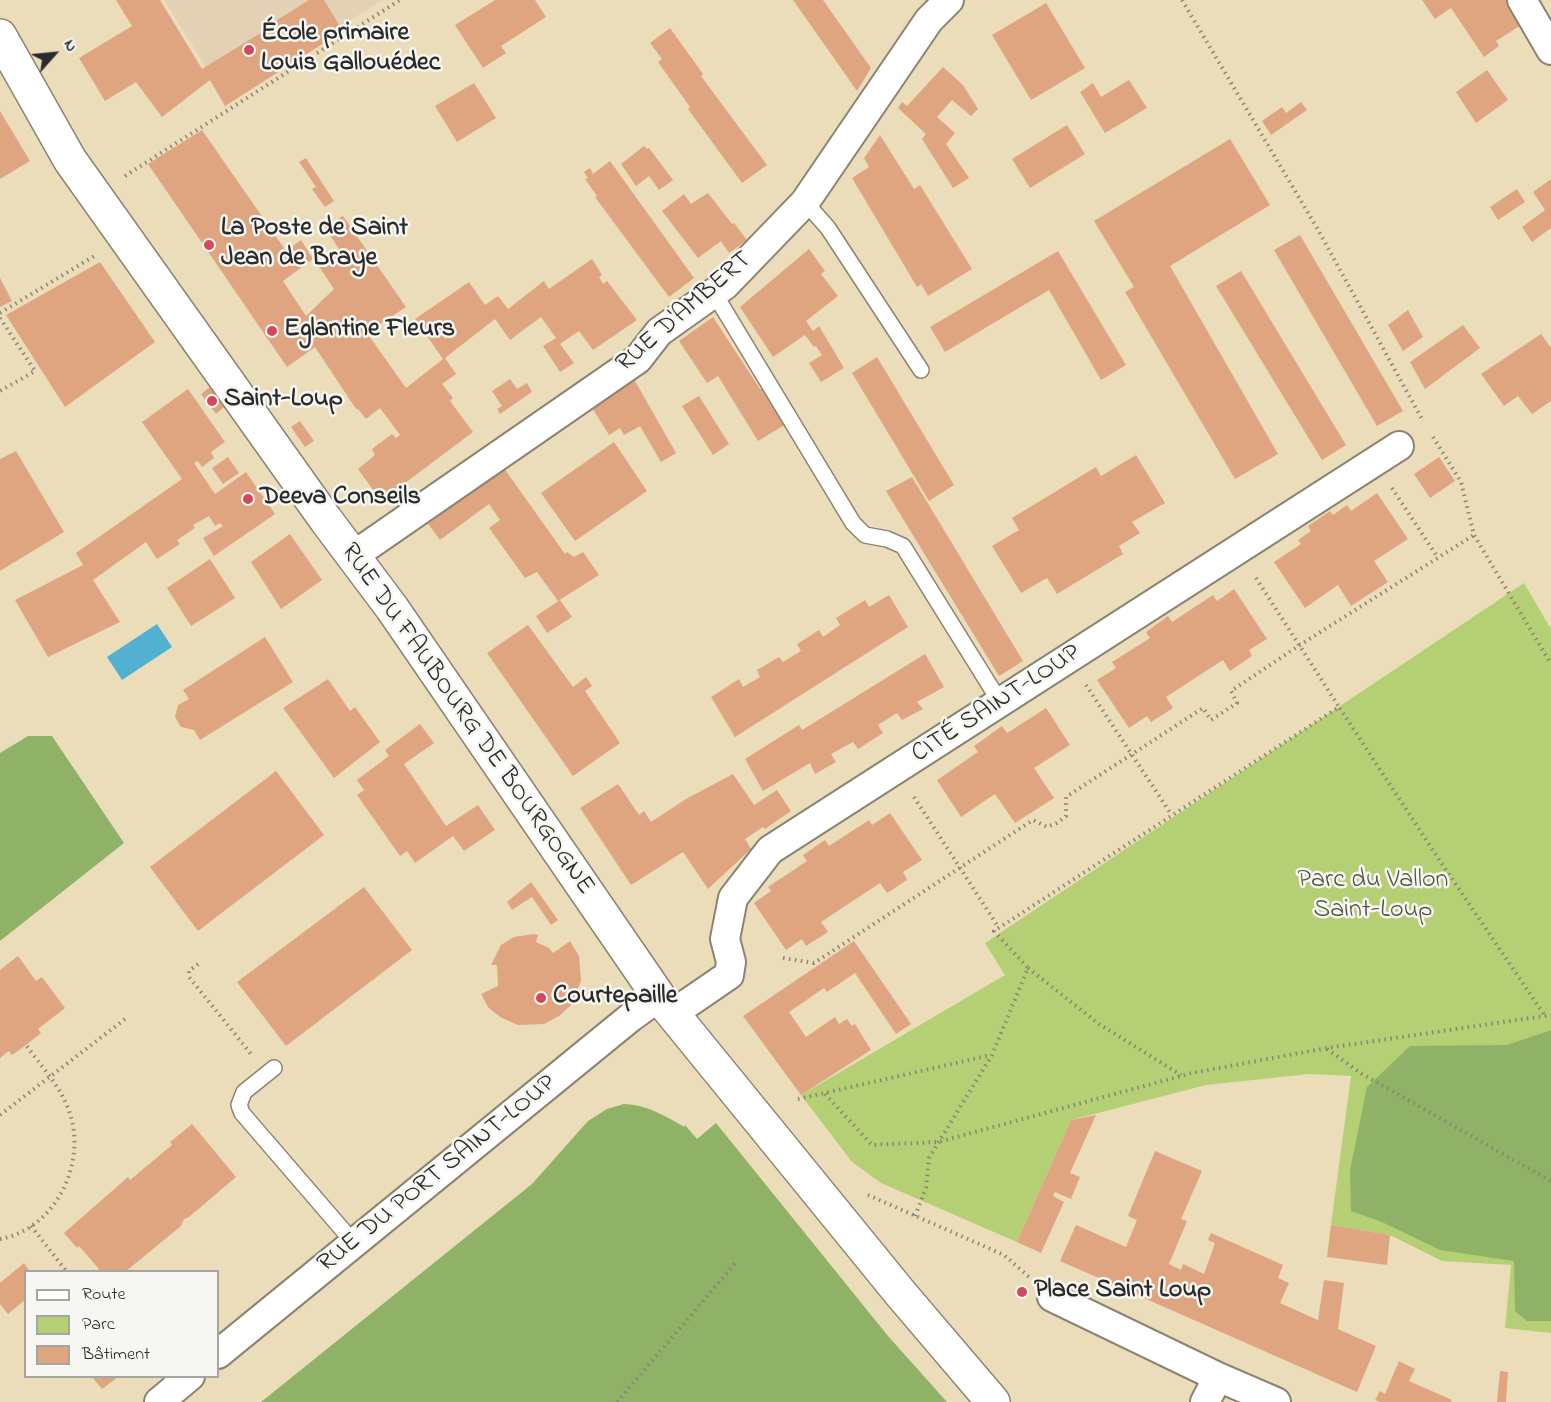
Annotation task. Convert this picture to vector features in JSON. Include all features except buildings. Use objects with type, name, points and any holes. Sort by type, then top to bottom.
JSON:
[{"type":"main road","name":"RUE DU FAUBOURG DE BOURGOGNE","points":[[0,36],[70,160],[392,608],[665,1006],[901,1294],[993,1402]]},
{"type":"street","name":"RUE D'AMBERT","points":[[353,556],[638,358],[659,332],[725,285],[805,202],[929,20],[949,0]]},
{"type":"street","points":[[1522,0],[1551,50]]},
{"type":"street","name":"CITÉ SAINT-LOUP","points":[[665,1006],[729,975],[731,962],[725,939],[733,898],[770,850],[1399,446]]},
{"type":"street","name":"RUE DU PORT SAINT-LOUP","points":[[219,1353],[631,1017],[665,1006]]},
{"type":"street","points":[[1052,1297],[1218,1377],[1276,1402]]},
{"type":"street","points":[[1205,1402],[1218,1377]]},
{"type":"street","points":[[159,1402],[189,1378]]},
{"type":"lane","points":[[805,202],[828,228],[921,370]]},
{"type":"lane","points":[[714,293],[853,523],[865,535],[887,539],[903,546],[1000,702]]},
{"type":"lane","points":[[270,1071],[244,1092],[239,1106],[242,1113],[354,1243]]},
{"type":"path","points":[[120,179],[400,0]]},
{"type":"path","points":[[1182,0],[1317,228],[1426,426]]},
{"type":"path","points":[[0,313],[99,253]]},
{"type":"path","points":[[0,318],[35,371],[0,391]]},
{"type":"path","points":[[1432,436],[1461,482],[1474,535],[1551,664]]},
{"type":"path","points":[[1390,484],[1438,558]]},
{"type":"path","points":[[783,958],[814,963],[1033,820],[1047,827],[1057,823],[1066,816],[1065,797],[1203,708],[1211,720],[1237,703],[1231,691],[1474,535]]},
{"type":"path","points":[[1252,572],[1442,864],[1545,1016]]},
{"type":"path","points":[[1084,682],[1171,814]]},
{"type":"path","points":[[1181,1075],[1099,1024],[1028,968],[994,931],[1339,707]]},
{"type":"path","points":[[912,794],[999,928]]},
{"type":"path","points":[[198,964],[189,971],[189,977],[270,1071]]},
{"type":"path","points":[[915,1216],[926,1188],[929,1158],[992,1055],[1028,968]]},
{"type":"path","points":[[825,1094],[872,1145],[938,1142],[1181,1075],[1327,1048],[1551,1015]]},
{"type":"path","points":[[0,1115],[125,1019]]},
{"type":"path","points":[[0,1239],[31,1226],[49,1209],[66,1186],[75,1149],[74,1130],[61,1094],[26,1045]]},
{"type":"path","points":[[1327,1048],[1362,1074],[1551,1181]]},
{"type":"path","points":[[798,1099],[992,1055]]},
{"type":"path","points":[[862,1193],[1004,1255],[1052,1297]]},
{"type":"path","points":[[31,1226],[66,1270]]},
{"type":"path","points":[[617,1402],[737,1261]]},
{"type":"shaded area","name":"École primaire Louis Gallouédec","points":[[164,0],[382,0],[226,99]]},
{"type":"green space","name":"Parc du Vallon Saint-Loup","points":[[1524,583],[1551,629],[1551,1333],[1505,1328],[1511,1265],[1442,1261],[1390,1235],[1331,1225],[1351,1076],[1309,1074],[1206,1085],[1071,1120],[1017,1242],[881,1183],[852,1162],[801,1095],[1005,975],[985,943]]},
{"type":"green space","points":[[28,736],[52,736],[124,843],[0,941],[0,753]]},
{"type":"green space","points":[[1551,1030],[1551,1321],[1527,1321],[1515,1311],[1514,1261],[1440,1250],[1382,1222],[1351,1211],[1350,1170],[1367,1087],[1410,1046],[1507,1045]]},
{"type":"green space","points":[[624,1104],[648,1109],[684,1127],[685,1125],[697,1139],[716,1123],[888,1336],[947,1402],[261,1402],[532,1184],[588,1121],[607,1109]]},
{"type":"water","points":[[157,624],[172,647],[122,680],[107,657]]},
{"type":"place","name":"École primaire Louis Gallouédec","points":[[249,50]]},
{"type":"place","name":"La Poste de Saint Jean de Braye","points":[[209,245]]},
{"type":"place","name":"Eglantine Fleurs","points":[[272,331]]},
{"type":"place","name":"Saint-Loup","points":[[212,401]]},
{"type":"place","name":"Deeva Conseils","points":[[248,499]]},
{"type":"place","name":"Courtepaille","points":[[541,998]]},
{"type":"place","name":"Place Saint Loup","points":[[1022,1292]]}]
